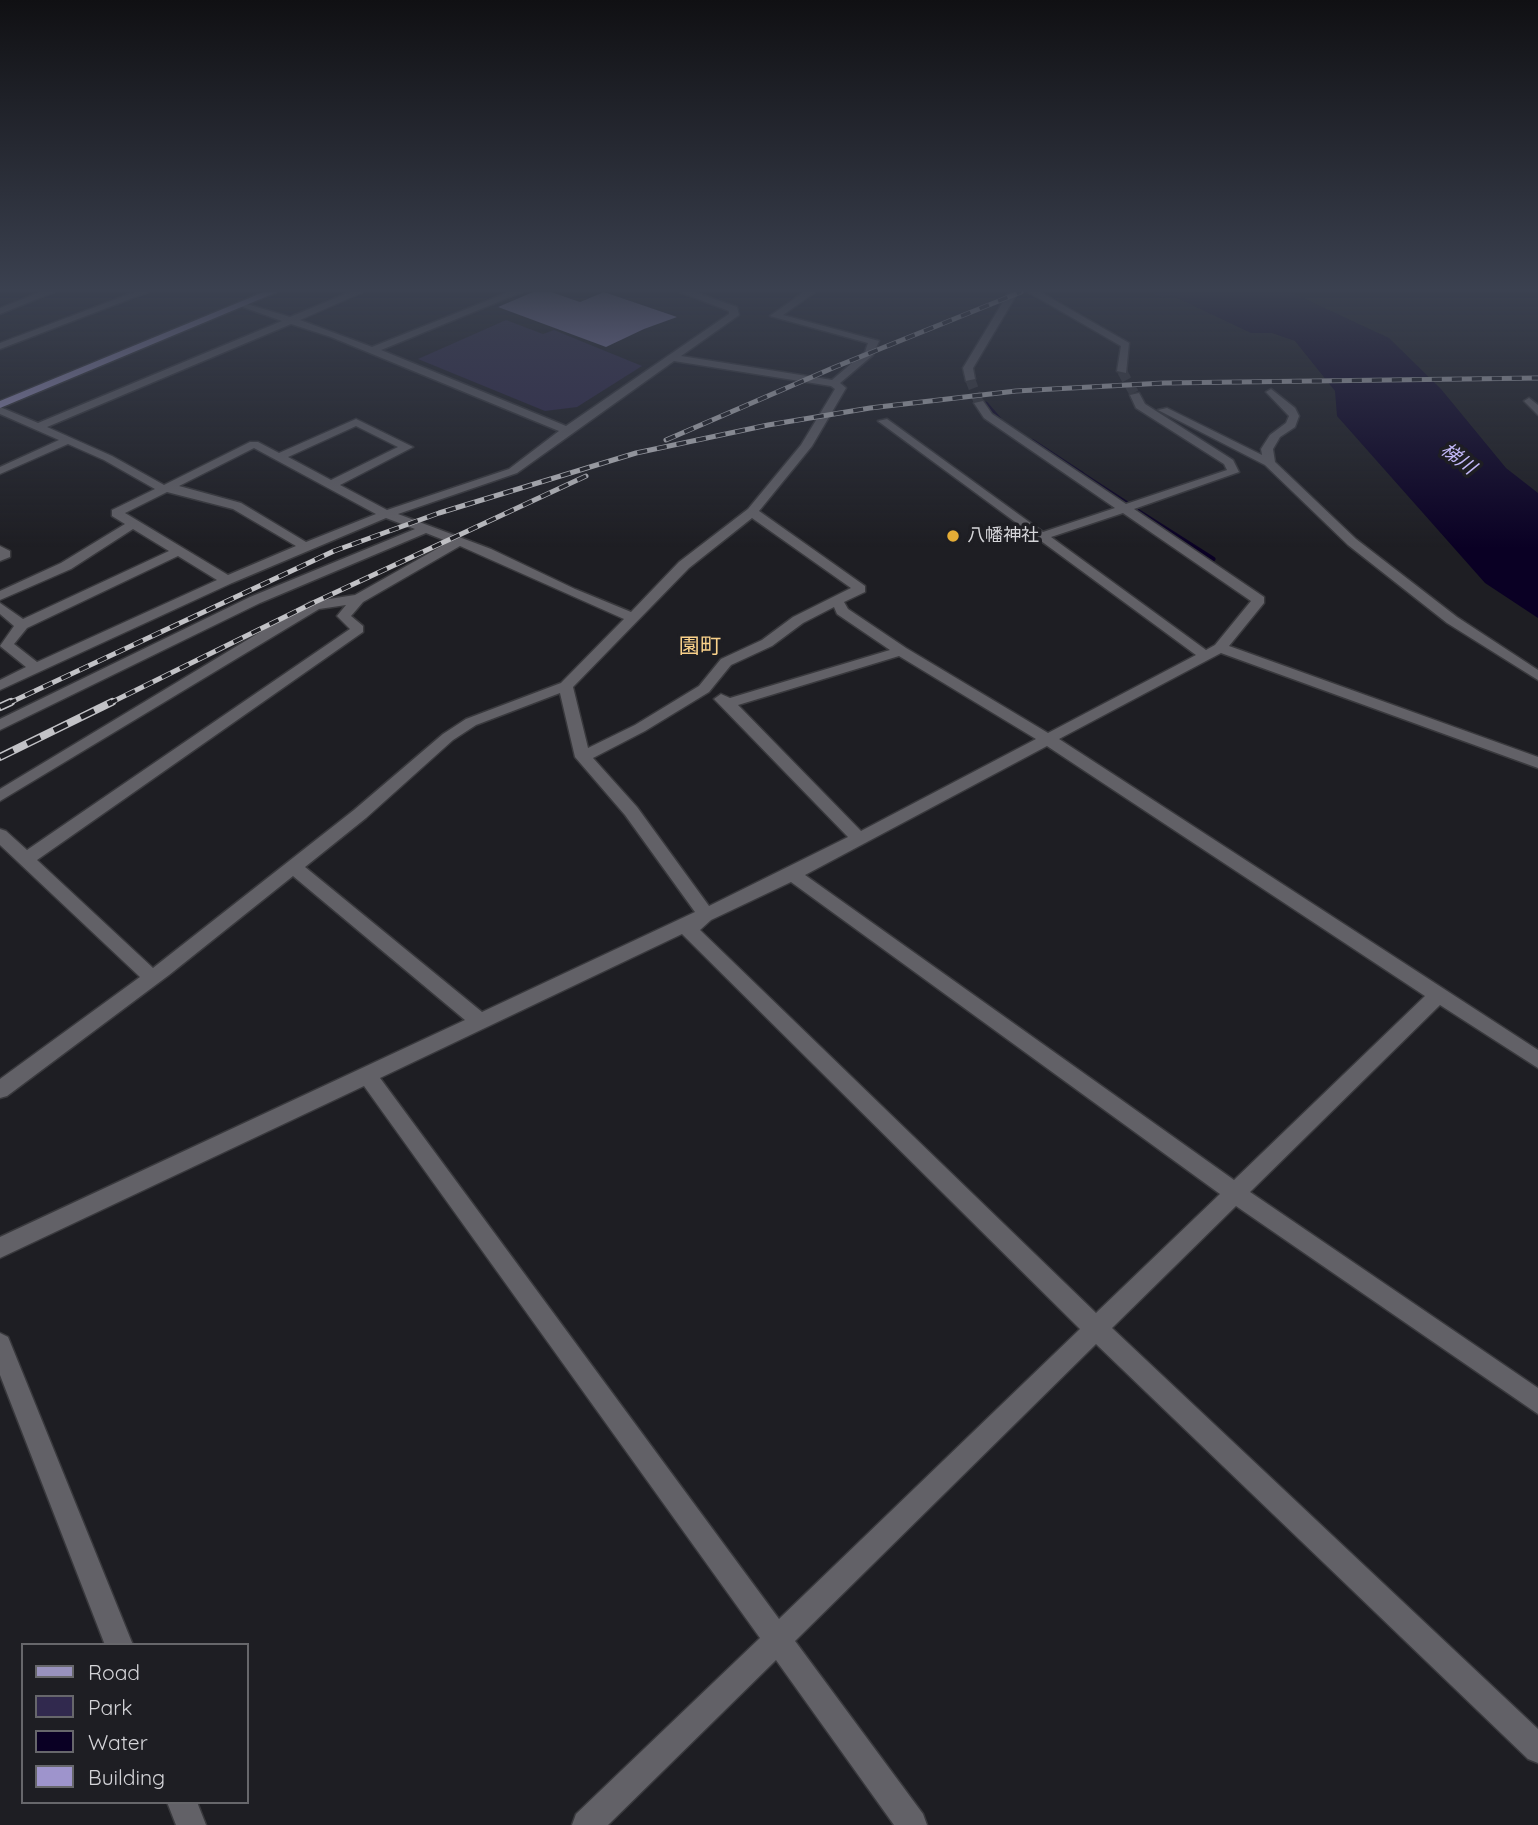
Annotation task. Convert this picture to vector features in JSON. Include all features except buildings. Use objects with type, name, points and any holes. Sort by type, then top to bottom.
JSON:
[{"type":"main road","points":[[0,407],[70,377]]},
{"type":"street","points":[[40,426],[156,377]]},
{"type":"street","points":[[439,377],[567,430]]},
{"type":"street","points":[[0,686],[226,580],[387,514],[513,471],[644,377]]},
{"type":"street","points":[[0,1090],[152,978],[294,867],[360,814],[447,737],[471,722],[566,686],[684,565],[751,512],[806,446],[841,388],[834,383],[796,377]]},
{"type":"street","points":[[834,383],[841,377]]},
{"type":"street","points":[[1269,463],[1267,449],[1276,435],[1291,425],[1294,416],[1271,392]]},
{"type":"street","points":[[1040,537],[1233,472],[1230,462],[1140,406],[1136,397],[1269,463],[1352,542],[1452,620],[1538,676]]},
{"type":"street","points":[[1529,401],[1538,412]]},
{"type":"street","points":[[0,1248],[792,874],[1203,654],[1220,648],[1259,600],[988,416],[979,403]]},
{"type":"street","points":[[0,407],[108,458],[163,489],[172,488],[236,506],[306,547]]},
{"type":"street","points":[[281,456],[356,422],[407,447],[332,484]]},
{"type":"street","points":[[883,422],[1203,654]]},
{"type":"street","points":[[0,471],[69,440]]},
{"type":"street","points":[[226,580],[116,513],[254,444],[387,514],[424,530],[460,541],[570,592],[632,617]]},
{"type":"street","points":[[583,757],[640,728],[704,689],[726,662],[767,643],[798,620],[860,589],[751,512]]},
{"type":"street","points":[[0,596],[66,566],[133,524]]},
{"type":"street","points":[[0,725],[255,600],[424,530]]},
{"type":"street","points":[[26,859],[358,629],[344,616],[358,599],[460,541]]},
{"type":"street","points":[[0,550],[6,554],[0,557]]},
{"type":"street","points":[[36,668],[5,645],[22,625],[179,551]]},
{"type":"street","points":[[0,796],[315,605],[358,599]]},
{"type":"street","points":[[837,601],[842,611],[901,651],[1046,738],[1538,1060]]},
{"type":"street","points":[[0,607],[22,625]]},
{"type":"street","points":[[1220,648],[1538,763]]},
{"type":"street","points":[[728,703],[901,651]]},
{"type":"street","points":[[566,686],[571,716],[583,757],[631,811],[706,915]]},
{"type":"street","points":[[704,689],[728,703],[858,838]]},
{"type":"street","points":[[0,835],[152,978]]},
{"type":"street","points":[[294,867],[481,1022]]},
{"type":"street","points":[[792,874],[1235,1193],[1538,1402]]},
{"type":"street","points":[[706,915],[689,930],[1096,1329],[1538,1749]]},
{"type":"street","points":[[587,1825],[1438,995]]},
{"type":"street","points":[[368,1076],[912,1825]]},
{"type":"street","points":[[0,1345],[119,1643]]},
{"type":"street","points":[[183,1804],[191,1825]]},
{"type":"green space","points":[[462,377],[624,377],[577,407],[545,411]]},
{"type":"water","name":"梯川","points":[[1324,377],[1429,377],[1506,468],[1538,493],[1538,618],[1485,583],[1337,416],[1335,391]]},
{"type":"waterway","points":[[986,404],[999,419]]},
{"type":"waterway","points":[[1032,441],[1082,474]]},
{"type":"waterway","points":[[1080,473],[1126,503]]},
{"type":"waterway","points":[[1136,510],[1213,559]]},
{"type":"tunnel","points":[[1125,377],[1135,395]]},
{"type":"tunnel","points":[[970,379],[979,403]]},
{"type":"railway","points":[[666,440],[811,377]]},
{"type":"railway","points":[[7,704],[334,551],[439,513],[636,453],[768,425],[870,408],[1016,391],[1164,383],[1538,378]]},
{"type":"railway","points":[[108,704],[315,602],[586,476]]},
{"type":"railway","points":[[0,707],[11,702]]},
{"type":"railway","points":[[0,757],[112,702]]},
{"type":"place","name":"八幡神社","points":[[953,536]]},
{"type":"district","name":"園町","points":[[700,647]]}]
